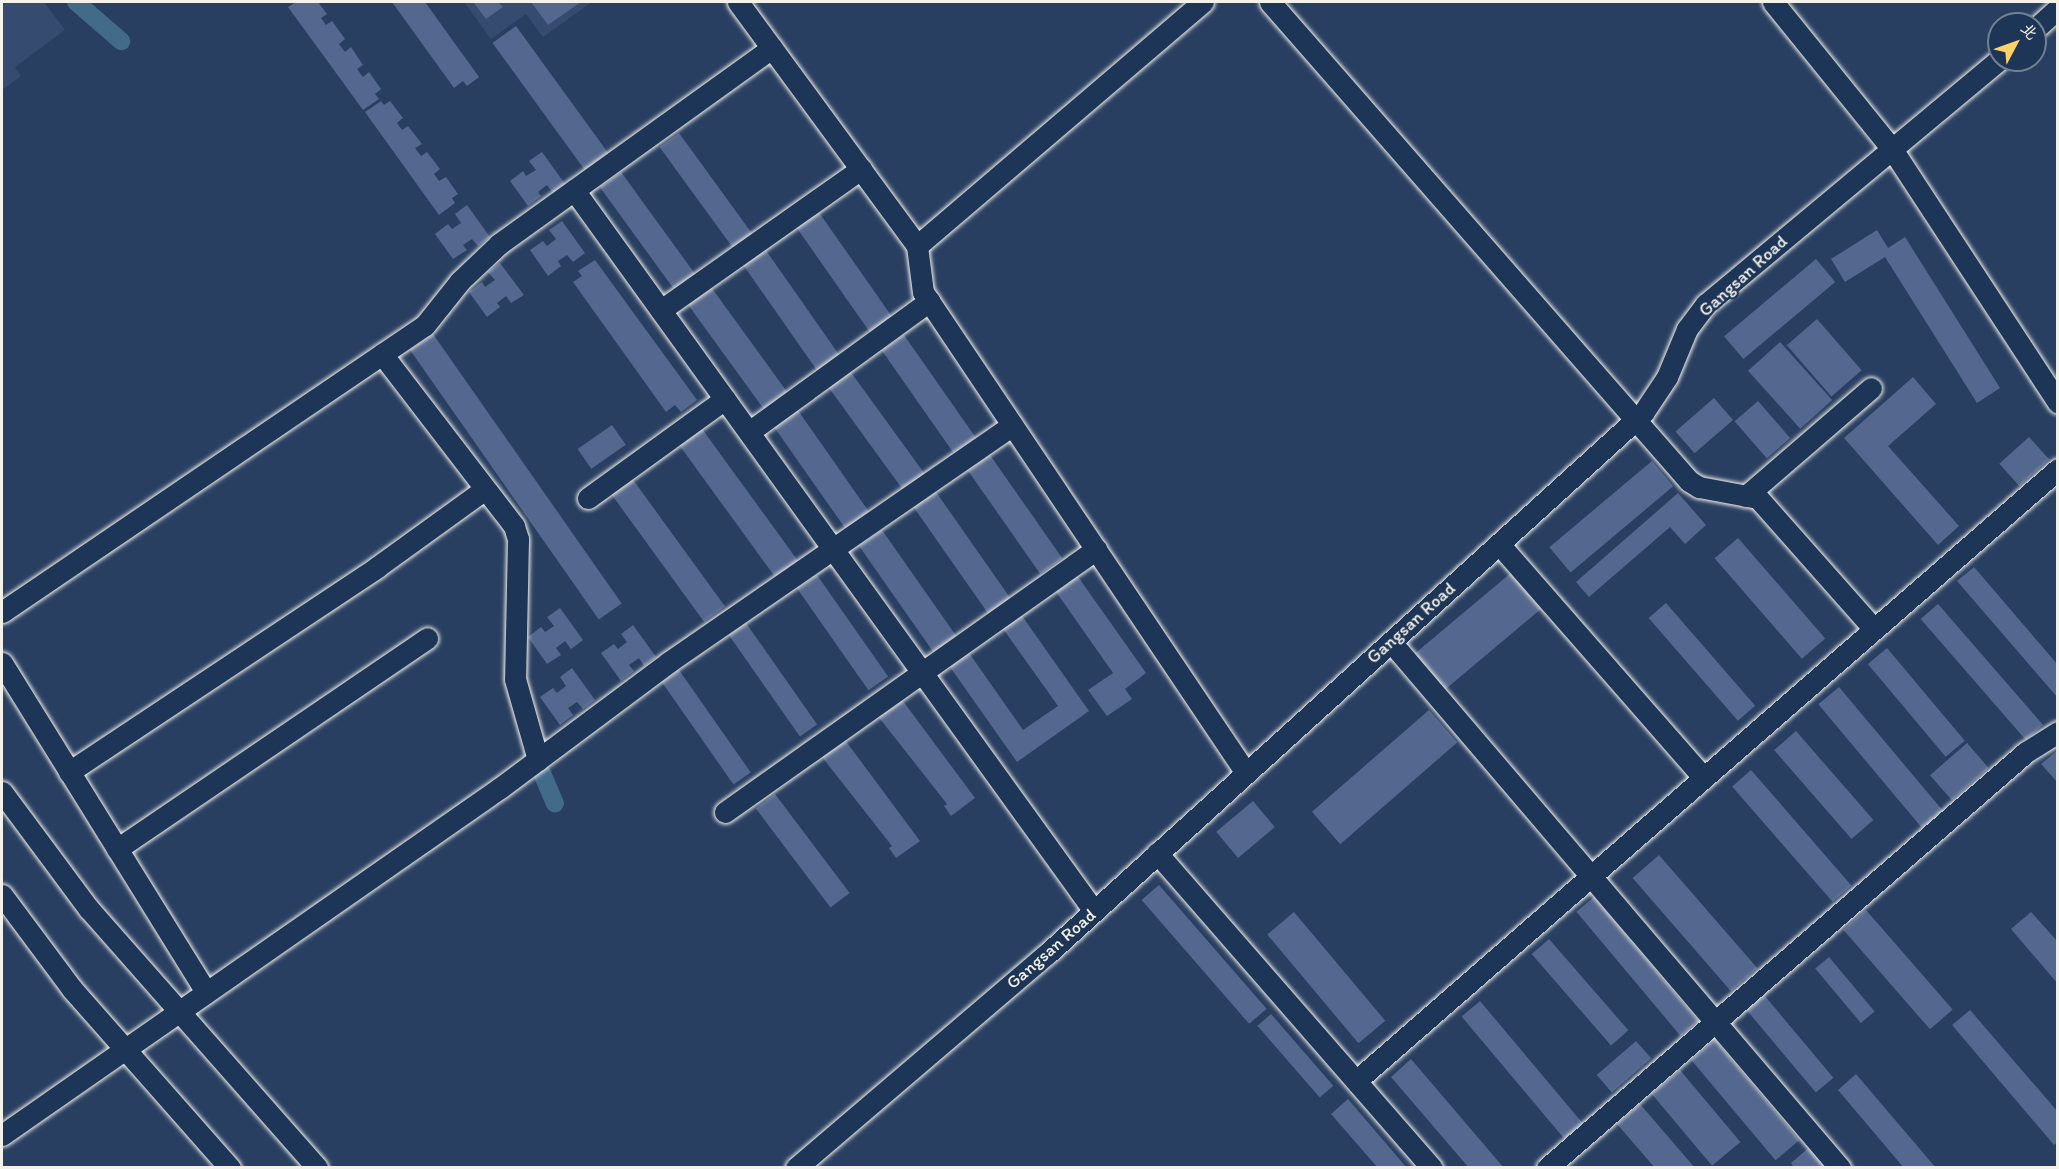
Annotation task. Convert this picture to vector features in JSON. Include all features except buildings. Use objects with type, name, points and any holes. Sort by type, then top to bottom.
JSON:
[{"type":"street","points":[[738,2],[917,246],[920,278],[929,301],[1246,773]]},
{"type":"street","points":[[917,246],[1203,2]]},
{"type":"street","points":[[1270,2],[1634,422],[1689,481],[1699,487],[1758,498],[1873,628]]},
{"type":"street","points":[[1773,2],[1892,149],[2058,403]]},
{"type":"street","points":[[2,612],[425,325],[481,258],[772,48]]},
{"type":"street","name":"Gangsan Road","points":[[796,1167],[1094,911],[1634,422],[1656,399],[1687,329],[1706,304],[1987,70]]},
{"type":"street","points":[[661,310],[861,169]]},
{"type":"street","points":[[574,190],[1094,911]]},
{"type":"street","points":[[749,432],[929,301]]},
{"type":"street","points":[[382,354],[514,526],[518,539],[515,679],[538,760]]},
{"type":"street","points":[[1746,496],[1871,388]]},
{"type":"street","points":[[588,498],[725,399]]},
{"type":"street","points":[[2,1135],[538,760],[669,662],[1012,425]]},
{"type":"street","points":[[1356,1081],[2058,469]]},
{"type":"street","points":[[69,772],[377,567],[485,489]]},
{"type":"street","points":[[1499,544],[1703,777]]},
{"type":"street","points":[[725,812],[1096,549]]},
{"type":"street","points":[[117,849],[427,638]]},
{"type":"street","points":[[1391,642],[1840,1167]]},
{"type":"street","points":[[2,663],[206,992]]},
{"type":"street","points":[[1547,1167],[2026,752],[2058,732]]},
{"type":"street","points":[[2,792],[89,909],[317,1167]]},
{"type":"street","points":[[1157,853],[1432,1167]]},
{"type":"street","points":[[2,895],[72,989],[230,1167]]},
{"type":"shaded area","points":[[2,2],[44,2],[65,30],[15,67],[21,76],[2,90]]},
{"type":"shaded area","points":[[464,2],[592,2],[543,37],[526,14],[491,39]]},
{"type":"waterway","points":[[76,2],[121,41]]},
{"type":"waterway","points":[[542,773],[555,803]]}]
